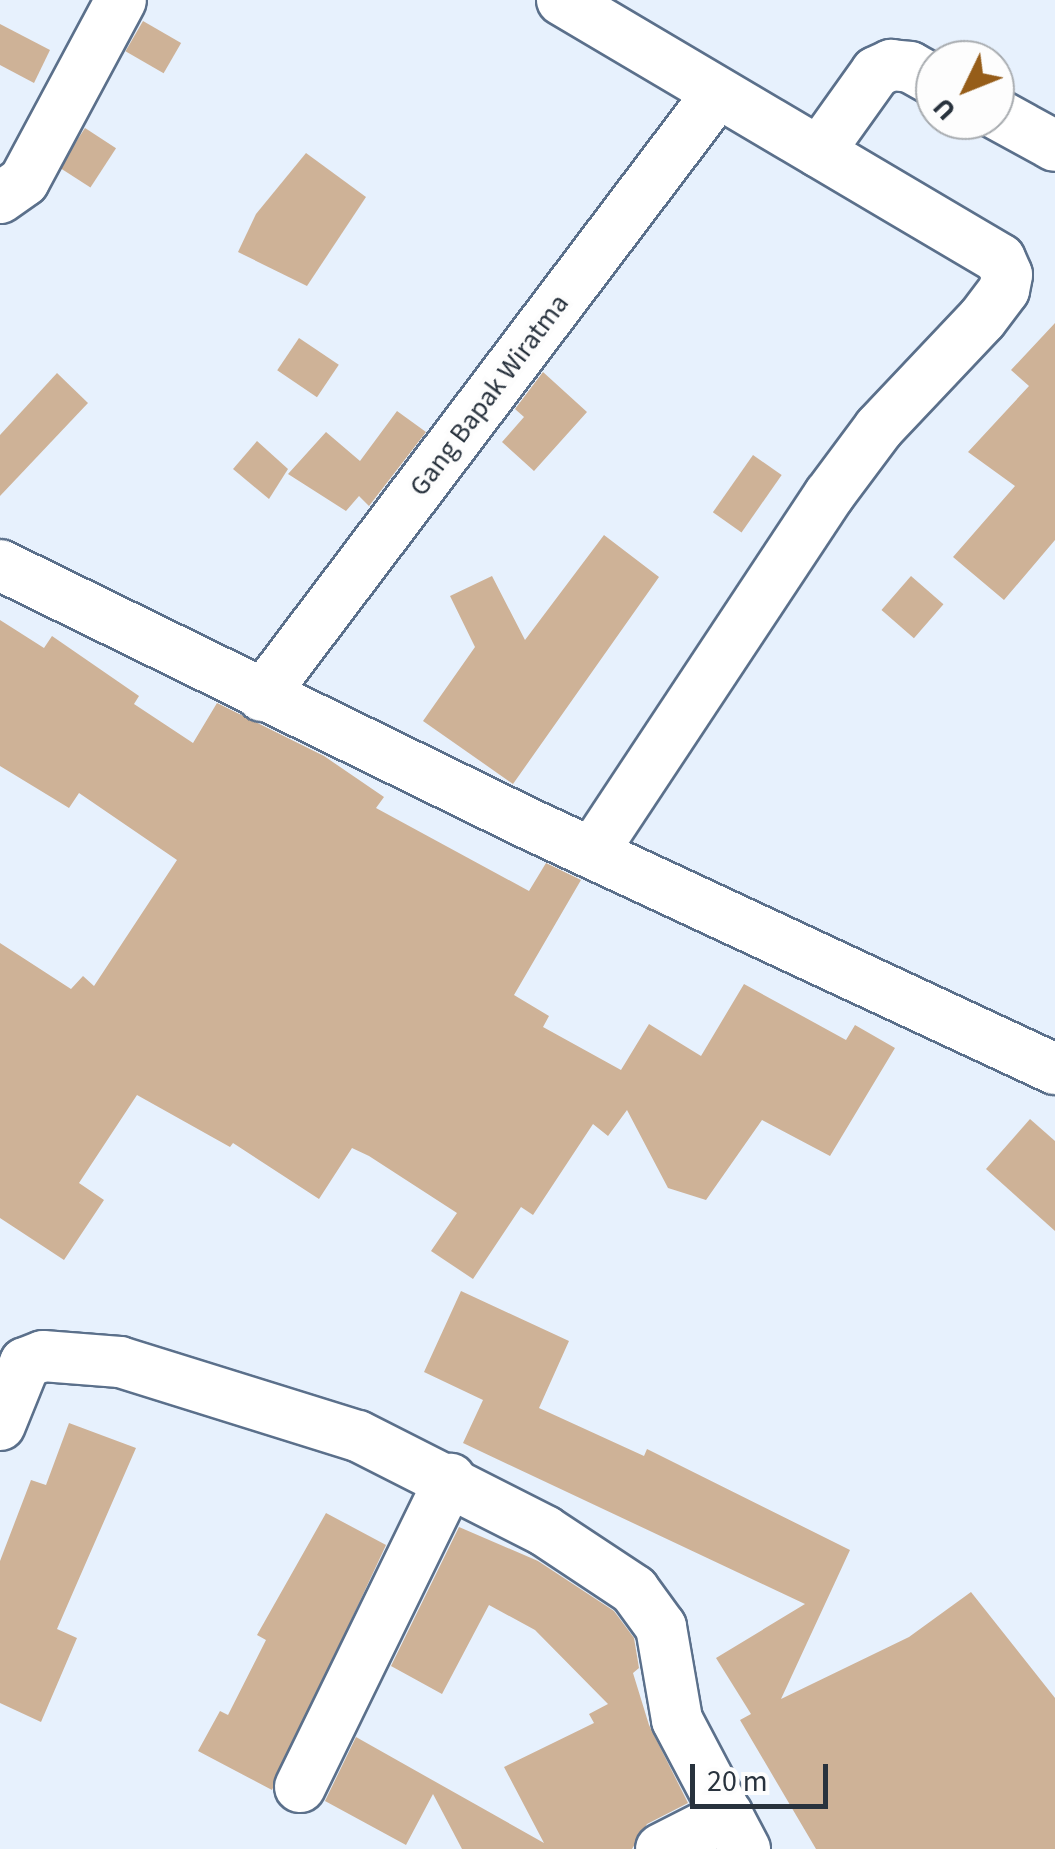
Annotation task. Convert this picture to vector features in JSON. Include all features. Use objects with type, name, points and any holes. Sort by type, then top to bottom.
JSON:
[{"type":"street","points":[[0,198],[24,181],[121,0]]},
{"type":"street","points":[[562,0],[1000,258],[1007,274],[1004,290],[879,428],[829,495],[592,853]]},
{"type":"street","points":[[819,152],[876,72],[891,65],[915,70]]},
{"type":"street","name":"Gang Bapak Wiratma","points":[[262,696],[717,94]]},
{"type":"street","points":[[1015,124],[1055,146]]},
{"type":"street","points":[[0,565],[262,696],[1055,1069]]},
{"type":"street","points":[[0,1425],[25,1363],[44,1356],[120,1362],[358,1436],[450,1479],[634,1590],[660,1628],[677,1720],[736,1832],[661,1849]]},
{"type":"street","points":[[300,1787],[450,1479]]},
{"type":"building","points":[[143,21],[181,43],[164,73],[126,51]]},
{"type":"building","points":[[0,24],[50,50],[34,83],[0,65]]},
{"type":"building","points":[[85,128],[116,148],[90,188],[59,167]]},
{"type":"building","points":[[306,153],[366,197],[307,286],[238,252],[256,214]]},
{"type":"building","points":[[1055,323],[1055,540],[1004,600],[953,557],[1015,486],[968,452],[1029,386],[1011,370]]},
{"type":"building","points":[[299,338],[339,365],[317,397],[277,370]]},
{"type":"building","points":[[543,372],[587,412],[534,471],[502,442],[524,417],[515,409]]},
{"type":"building","points":[[57,373],[88,403],[0,496],[0,435]]},
{"type":"building","points":[[397,411],[426,432],[369,506],[359,496],[346,511],[288,474],[326,432],[360,461]]},
{"type":"building","points":[[257,441],[288,469],[269,499],[233,469]]},
{"type":"building","points":[[753,455],[782,475],[742,532],[713,512]]},
{"type":"building","points":[[604,535],[659,577],[513,784],[423,721],[475,647],[450,596],[492,576],[525,640]]},
{"type":"building","points":[[911,576],[943,604],[914,638],[881,610]]},
{"type":"building","points":[[0,620],[44,648],[52,636],[139,696],[134,704],[193,743],[217,703],[324,756],[384,797],[376,808],[529,891],[546,863],[581,880],[514,995],[549,1016],[543,1027],[621,1070],[649,1024],[701,1056],[744,984],[846,1040],[855,1025],[895,1048],[830,1156],[762,1120],[706,1200],[668,1188],[627,1110],[608,1136],[593,1124],[533,1215],[521,1207],[473,1279],[431,1251],[457,1213],[369,1156],[352,1148],[319,1199],[233,1143],[230,1147],[137,1095],[79,1183],[104,1200],[64,1260],[0,1218],[0,943],[71,989],[83,976],[94,986],[177,860],[79,793],[69,808],[0,766]]},
{"type":"building","points":[[1030,1119],[1055,1141],[1055,1231],[986,1169]]},
{"type":"building","points":[[461,1291],[569,1341],[539,1408],[644,1456],[647,1449],[850,1550],[781,1699],[909,1637],[971,1592],[1055,1698],[1055,1849],[816,1849],[740,1720],[751,1714],[716,1658],[805,1604],[463,1443],[483,1400],[424,1372]]},
{"type":"building","points":[[69,1423],[136,1448],[57,1629],[77,1638],[41,1722],[0,1703],[0,1561],[31,1480],[46,1485]]},
{"type":"building","points":[[326,1513],[386,1545],[272,1790],[198,1751],[220,1711],[228,1715],[266,1640],[257,1635]]},
{"type":"building","points":[[459,1527],[538,1561],[614,1611],[634,1638],[639,1668],[633,1673],[649,1725],[688,1803],[647,1824],[632,1849],[462,1849],[433,1794],[406,1845],[325,1801],[356,1737],[544,1843],[504,1767],[594,1723],[589,1714],[608,1704],[535,1630],[489,1605],[442,1694],[391,1666]]}]
